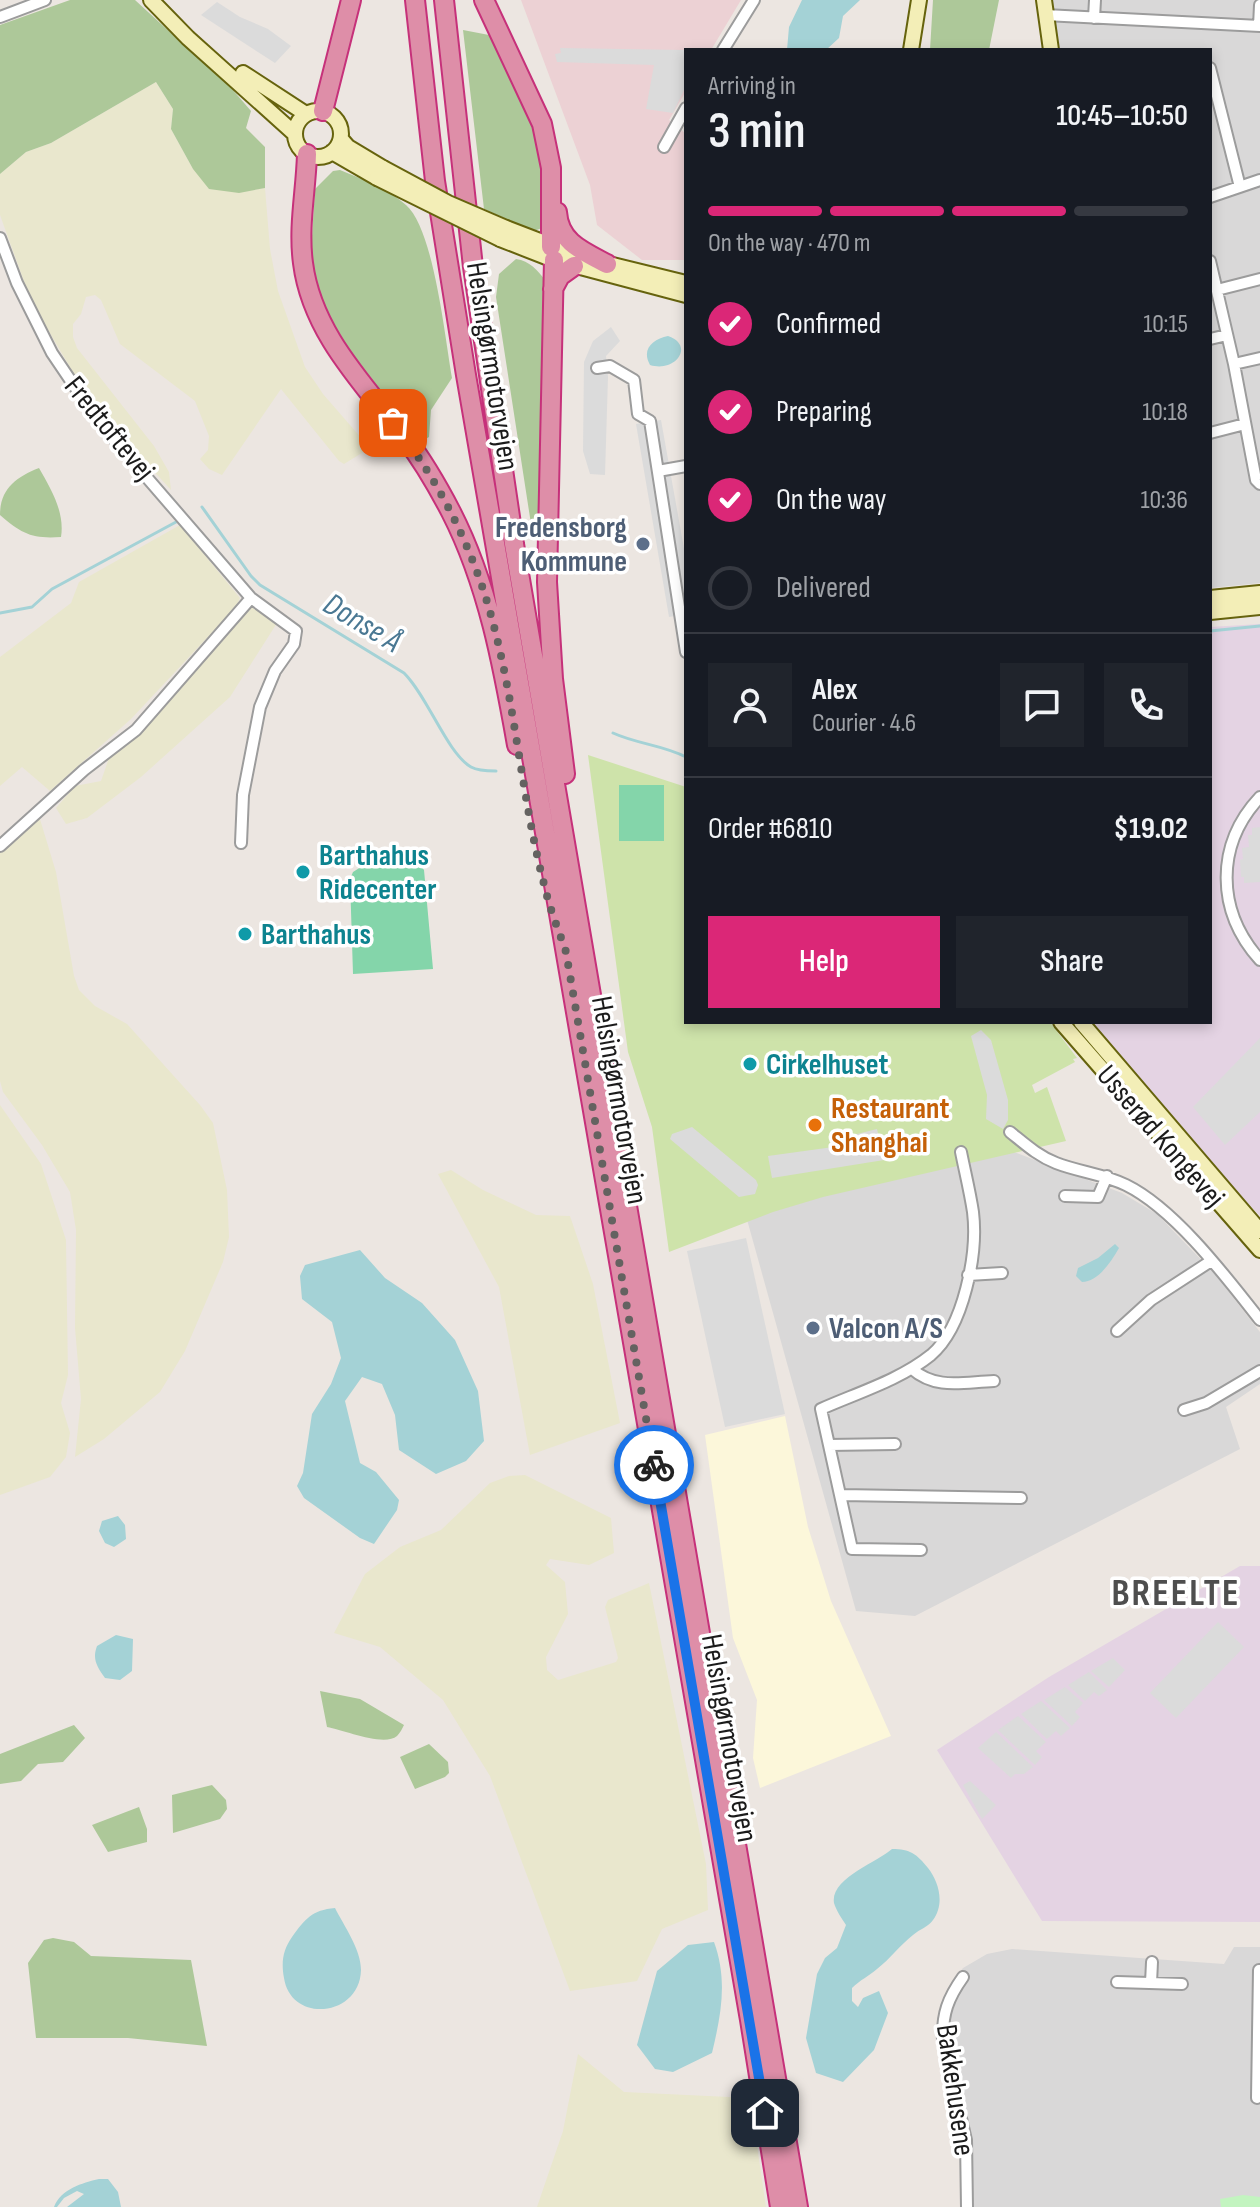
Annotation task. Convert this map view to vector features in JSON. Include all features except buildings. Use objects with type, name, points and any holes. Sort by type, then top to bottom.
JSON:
[{"type":"highway","points":[[314,113],[351,0]]},
{"type":"highway","name":"Helsingørmotorvejen","points":[[415,0],[449,270],[780,2207]]},
{"type":"highway","name":"Helsingørmotorvejen","points":[[444,0],[462,183],[492,399],[798,2207]]},
{"type":"highway","points":[[484,0],[542,124],[551,168],[547,582],[553,679],[569,813],[573,889]]},
{"type":"highway","points":[[307,154],[301,241],[308,288],[317,314],[344,361],[409,443],[451,513],[483,589],[500,658],[545,888],[566,952]]},
{"type":"highway","points":[[552,188],[558,223],[567,240],[579,250],[607,264]]},
{"type":"highway","points":[[552,292],[560,276],[574,266]]},
{"type":"street","points":[[0,17],[45,0]]},
{"type":"street","points":[[151,0],[188,38],[295,134]]},
{"type":"street","points":[[160,0],[254,82],[314,113],[335,118],[339,125],[336,146]]},
{"type":"street","points":[[724,48],[754,0]]},
{"type":"street","points":[[911,48],[919,0]]},
{"type":"street","points":[[1094,18],[1095,0]]},
{"type":"street","points":[[1051,48],[1044,8],[1094,18],[1260,26],[1260,5]]},
{"type":"street","points":[[1212,76],[1240,187]]},
{"type":"street","points":[[664,147],[684,112]]},
{"type":"street","points":[[314,113],[296,126],[298,146],[307,154],[320,157],[336,146],[348,147],[380,173],[574,266],[684,294]]},
{"type":"street","points":[[1212,196],[1260,180]]},
{"type":"street","name":"Fredtoftevej","points":[[0,238],[17,283],[52,353],[98,421],[251,598],[296,631],[294,644],[275,671],[260,707],[243,795],[241,843]]},
{"type":"street","points":[[552,253],[684,283]]},
{"type":"street","points":[[1212,269],[1256,480],[1260,484]]},
{"type":"street","points":[[1217,290],[1260,279]]},
{"type":"street","points":[[1212,339],[1227,335]]},
{"type":"street","points":[[1234,364],[1260,358]]},
{"type":"street","points":[[597,368],[610,366],[634,380],[638,414],[650,421],[684,639]]},
{"type":"street","points":[[1212,433],[1246,429],[1260,432]]},
{"type":"street","points":[[658,471],[684,466]]},
{"type":"street","points":[[1212,598],[1260,593]]},
{"type":"street","points":[[0,846],[84,770],[136,730],[251,598]]},
{"type":"street","points":[[1212,612],[1260,607]]},
{"type":"street","points":[[1260,797],[1238,832],[1225,876],[1229,903],[1237,926],[1260,960]]},
{"type":"street","name":"Usserød Kongevej","points":[[1063,1024],[1260,1250]]},
{"type":"street","name":"Usserød Kongevej","points":[[1083,1024],[1260,1231]]},
{"type":"street","points":[[1010,1132],[1036,1153],[1057,1163],[1107,1176],[1151,1202],[1211,1261],[1260,1320]]},
{"type":"street","points":[[921,1550],[852,1549],[821,1409],[912,1369],[934,1353],[950,1332],[962,1305],[968,1275],[973,1213],[961,1152]]},
{"type":"street","points":[[1065,1196],[1098,1197],[1107,1176]]},
{"type":"street","points":[[1117,1331],[1151,1300],[1211,1261]]},
{"type":"street","points":[[968,1275],[1002,1273]]},
{"type":"street","points":[[912,1369],[934,1383],[994,1381]]},
{"type":"street","points":[[1184,1410],[1206,1403],[1260,1371]]},
{"type":"street","points":[[829,1445],[895,1444]]},
{"type":"street","points":[[841,1495],[1021,1498]]},
{"type":"street","points":[[1151,1983],[1152,1962]]},
{"type":"street","points":[[1257,2098],[1259,1970]]},
{"type":"street","name":"Bakkehusene","points":[[963,1977],[945,2007],[942,2023],[943,2040],[966,2140],[967,2207]]},
{"type":"street","points":[[1117,1982],[1182,1984]]},
{"type":"shaded area","points":[[521,0],[741,0],[712,48],[684,48],[684,94],[669,120],[684,132],[684,260],[642,260],[597,225],[590,185]]},
{"type":"shaded area","points":[[1049,0],[1260,0],[1260,583],[1212,588],[1212,48],[1055,48]]},
{"type":"shaded area","points":[[217,2],[240,17],[268,29],[291,46],[275,63],[201,15]]},
{"type":"shaded area","points":[[560,48],[684,50],[684,90],[673,113],[646,109],[654,65],[557,62],[555,54],[561,53]]},
{"type":"shaded area","points":[[156,82],[173,109],[171,129],[193,169],[239,192],[265,188],[270,249],[278,291],[305,367],[323,394],[370,448],[344,464],[281,389],[222,475],[209,469],[200,459],[208,450],[209,436],[195,401],[120,344],[101,300],[95,295],[86,297],[81,314],[73,324],[77,348],[154,446],[169,472],[171,490],[107,420],[81,386],[31,301],[0,215],[0,174],[26,152],[51,143]]},
{"type":"shaded area","points":[[611,327],[620,341],[606,356],[605,475],[590,474],[583,451],[584,362],[593,341]]},
{"type":"shaded area","points":[[661,420],[684,549],[684,614],[669,617],[636,424]]},
{"type":"shaded area","points":[[180,525],[240,598],[236,607],[131,719],[50,791],[22,767],[0,786],[0,657],[71,603],[79,582]]},
{"type":"shaded area","points":[[251,607],[277,623],[230,697],[141,777],[87,818],[66,824],[56,808],[75,786],[101,781],[110,755],[137,735]]},
{"type":"shaded area","points":[[1260,624],[1260,1216],[1105,1051],[1085,1024],[1212,1024],[1212,627]]},
{"type":"shaded area","points":[[39,816],[56,872],[79,990],[95,1006],[127,1024],[200,1105],[213,1123],[227,1190],[229,1237],[223,1262],[185,1351],[160,1392],[104,1439],[75,1457],[81,1399],[75,1328],[76,1230],[70,1192],[42,1145],[3,1092],[0,1081],[0,852]]},
{"type":"shaded area","points":[[1260,827],[1260,882],[1244,883],[1240,860],[1243,859],[1242,848],[1249,847],[1248,835],[1252,835],[1252,828]]},
{"type":"shaded area","points":[[981,1030],[991,1040],[1008,1100],[1008,1120],[1003,1129],[986,1119],[987,1095],[971,1036]]},
{"type":"shaded area","points":[[1260,1038],[1260,1112],[1225,1145],[1193,1107]]},
{"type":"shaded area","points":[[0,1105],[41,1164],[66,1240],[68,1375],[61,1403],[70,1433],[66,1457],[50,1477],[0,1495]]},
{"type":"shaded area","points":[[692,1127],[756,1180],[755,1194],[739,1197],[670,1139],[672,1134]]},
{"type":"shaded area","points":[[877,1129],[884,1160],[772,1178],[768,1156],[855,1144],[853,1135]]},
{"type":"shaded area","points":[[1006,1149],[1122,1193],[1157,1214],[1214,1273],[1260,1332],[1260,1384],[1226,1407],[1240,1449],[915,1616],[856,1611],[746,1216]]},
{"type":"shaded area","points":[[451,1170],[483,1190],[536,1215],[570,1216],[593,1284],[620,1423],[530,1455],[499,1287],[438,1174]]},
{"type":"shaded area","points":[[746,1238],[785,1414],[725,1427],[687,1251]]},
{"type":"shaded area","points":[[785,1416],[808,1527],[831,1601],[891,1736],[760,1788],[753,1758],[757,1700],[733,1638],[705,1435]]},
{"type":"shaded area","points":[[525,1475],[611,1518],[614,1553],[589,1565],[550,1559],[546,1565],[565,1582],[568,1614],[546,1657],[547,1670],[558,1680],[616,1662],[618,1658],[605,1607],[608,1600],[649,1583],[706,1864],[708,1910],[662,1929],[637,1981],[570,1991],[490,1776],[443,1700],[380,1647],[334,1633],[365,1574],[400,1547],[441,1530],[490,1483],[509,1476]]},
{"type":"shaded area","points":[[1240,1566],[1260,1566],[1260,1922],[1042,1921],[937,1750],[1049,1677]]},
{"type":"shaded area","points":[[1218,1622],[1244,1647],[1176,1718],[1150,1693]]},
{"type":"shaded area","points":[[1113,1658],[1125,1670],[1109,1687],[1091,1671]]},
{"type":"shaded area","points":[[1089,1672],[1107,1690],[1099,1696],[1094,1692],[1085,1701],[1068,1685]]},
{"type":"shaded area","points":[[1065,1687],[1083,1703],[1075,1712],[1080,1717],[1072,1726],[1044,1700]]},
{"type":"shaded area","points":[[1041,1701],[1070,1728],[1061,1736],[1056,1731],[1047,1739],[1021,1714]]},
{"type":"shaded area","points":[[1018,1716],[1046,1742],[1036,1751],[1042,1757],[1035,1765],[998,1730]]},
{"type":"shaded area","points":[[996,1732],[1033,1767],[1011,1778],[978,1748]]},
{"type":"shaded area","points":[[970,1781],[996,1805],[982,1819],[963,1785]]},
{"type":"shaded area","points":[[1234,1947],[1260,1947],[1260,2207],[961,2207],[963,2147],[940,2041],[939,2013],[948,1988],[963,1968],[987,1954],[1012,1949],[1224,1964]]},
{"type":"shaded area","points":[[578,2054],[624,2092],[750,2098],[766,2207],[537,2207],[563,2131]]},
{"type":"green space","points":[[70,0],[135,0],[232,89],[251,111],[246,128],[265,147],[265,188],[239,193],[209,189],[193,169],[171,129],[173,109],[156,82],[51,143],[26,152],[0,174],[0,25]]},
{"type":"green space","points":[[933,0],[999,0],[989,48],[930,48]]},
{"type":"green space","points":[[463,30],[489,35],[499,45],[544,154],[542,228],[534,231],[484,209]]},
{"type":"green space","points":[[340,170],[383,189],[406,205],[416,218],[431,260],[452,378],[431,410],[429,437],[419,443],[341,342],[327,318],[314,283],[311,252],[315,189],[333,171]]},
{"type":"green space","points":[[516,259],[536,269],[545,280],[542,539],[531,524],[496,297],[499,274]]},
{"type":"green space","points":[[39,468],[59,510],[61,537],[28,534],[0,515],[6,491],[23,475]]},
{"type":"green space","points":[[588,755],[684,786],[684,1024],[1052,1024],[1077,1058],[1073,1059],[1075,1062],[1032,1085],[1035,1093],[1047,1087],[1066,1141],[823,1197],[773,1212],[669,1252],[652,1127],[628,1052]]},
{"type":"green space","points":[[619,785],[664,785],[664,841],[619,841]]},
{"type":"green space","points":[[364,865],[421,866],[424,870],[433,969],[353,974],[350,879],[353,872]]},
{"type":"green space","points":[[320,1691],[360,1699],[404,1725],[397,1736],[383,1740],[327,1727]]},
{"type":"green space","points":[[74,1725],[85,1738],[63,1762],[38,1764],[21,1781],[0,1784],[0,1754]]},
{"type":"green space","points":[[429,1744],[448,1762],[449,1773],[415,1789],[400,1757]]},
{"type":"green space","points":[[212,1785],[226,1800],[227,1809],[220,1819],[173,1833],[172,1795]]},
{"type":"green space","points":[[139,1807],[147,1829],[147,1842],[108,1852],[92,1825]]},
{"type":"green space","points":[[53,1938],[74,1942],[91,1956],[191,1960],[207,2046],[128,2038],[36,2038],[28,1963],[44,1940]]},
{"type":"green space","points":[[1243,2195],[1260,2197],[1260,2207],[1221,2207],[1220,2199]]},
{"type":"water","points":[[802,0],[860,0],[843,16],[839,38],[828,48],[787,48],[789,27]]},
{"type":"water","points":[[668,336],[680,345],[679,357],[668,365],[650,365],[647,354],[650,346]]},
{"type":"water","points":[[1115,1244],[1119,1248],[1099,1275],[1082,1282],[1076,1276],[1078,1268],[1098,1258]]},
{"type":"water","points":[[360,1250],[385,1278],[422,1303],[455,1340],[478,1391],[484,1441],[466,1461],[436,1474],[399,1450],[395,1415],[382,1384],[362,1377],[345,1401],[360,1463],[376,1472],[399,1500],[397,1510],[374,1544],[360,1538],[304,1498],[297,1486],[303,1473],[312,1414],[331,1384],[341,1358],[332,1322],[302,1299],[300,1276],[305,1265]]},
{"type":"water","points":[[118,1516],[125,1525],[126,1539],[114,1547],[105,1543],[99,1531],[102,1521]]},
{"type":"water","points":[[116,1635],[133,1639],[132,1671],[120,1680],[105,1678],[95,1659],[97,1646]]},
{"type":"water","points":[[892,1849],[913,1853],[928,1868],[938,1886],[939,1907],[931,1922],[852,1988],[852,2001],[858,2007],[863,1998],[879,1991],[888,2013],[874,2050],[843,2082],[816,2073],[806,2038],[817,1974],[825,1958],[837,1948],[846,1925],[834,1903],[839,1886]]},
{"type":"water","points":[[335,1908],[358,1954],[361,1970],[358,1986],[350,1998],[338,2005],[325,2009],[311,2008],[299,2003],[289,1993],[284,1978],[284,1956],[289,1942],[305,1920],[320,1911]]},
{"type":"water","points":[[714,1942],[722,1984],[712,2053],[673,2072],[655,2069],[637,2045],[657,1971],[688,1945]]},
{"type":"water","points":[[99,2179],[108,2179],[118,2192],[121,2207],[67,2207],[84,2194],[77,2191],[54,2207],[67,2191]]},
{"type":"waterway","name":"Donse Å","points":[[202,507],[260,585],[404,673],[462,760],[477,769],[496,771]]},
{"type":"waterway","name":"Donse Å","points":[[0,613],[32,607],[52,589],[176,522]]},
{"type":"waterway","name":"Donse Å","points":[[1212,631],[1260,626]]},
{"type":"waterway","name":"Donse Å","points":[[613,733],[684,756]]},
{"type":"way so far","points":[[393,423],[409,443],[451,513],[483,589],[489,612],[545,888],[566,952],[654,1465]]},
{"type":"place","name":"Fredensborg Kommune","points":[[643,544]]},
{"type":"place","name":"Barthahus Ridecenter","points":[[303,872]]},
{"type":"place","name":"Barthahus","points":[[245,934]]},
{"type":"place","name":"Cirkelhuset","points":[[750,1064]]},
{"type":"place","name":"Restaurant Shanghai","points":[[815,1125]]},
{"type":"place","name":"Valcon A/S","points":[[813,1328]]},
{"type":"district","name":"BREELTE","points":[[1176,1592]]},
{"type":"route","points":[[654,1465],[765,2113]]}]
